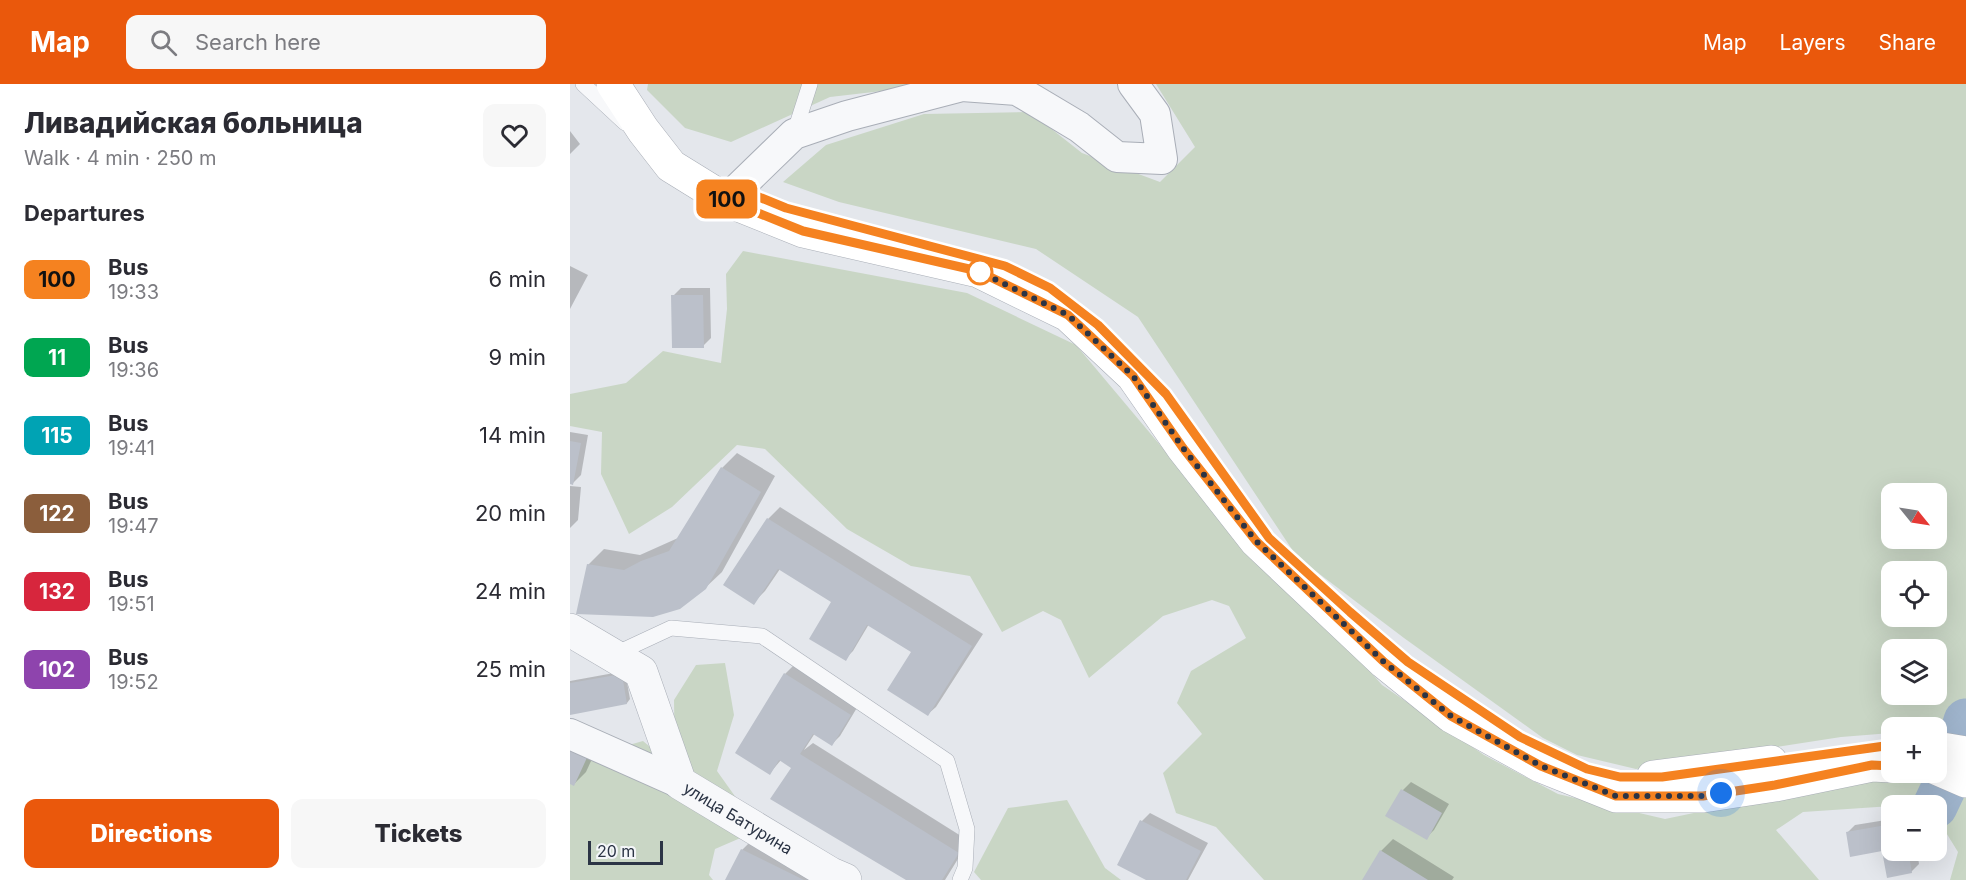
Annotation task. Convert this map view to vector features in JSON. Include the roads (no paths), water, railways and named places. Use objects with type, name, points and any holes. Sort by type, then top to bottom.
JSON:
[{"type":"main road","points":[[613,84],[643,130],[671,166],[732,194],[803,231],[978,271],[1068,315],[1133,376],[1183,448],[1265,549],[1384,662],[1451,716],[1541,766],[1616,796],[1703,796],[1775,785],[1872,765],[1881,765]]},
{"type":"main road","points":[[732,194],[1005,266],[1050,288],[1098,325],[1166,394],[1269,538],[1408,662],[1530,742],[1587,769],[1620,777],[1662,777],[1881,747]]},
{"type":"main road","points":[[1947,750],[1966,753]]},
{"type":"main road","points":[[1947,773],[1966,781]]},
{"type":"street","points":[[732,194],[794,134],[847,116],[962,86],[1017,90],[1079,127],[1117,157],[1162,159],[1155,114],[1133,84]]},
{"type":"street","name":"улица Батурина","points":[[570,630],[641,672],[680,783],[831,874],[845,880]]},
{"type":"street","points":[[570,734],[680,783]]},
{"type":"lane","points":[[583,84],[671,166]]},
{"type":"lane","points":[[794,134],[810,84]]},
{"type":"lane","points":[[612,655],[671,628],[762,636],[947,761],[967,829],[965,868],[960,880]]},
{"type":"waterway","points":[[1961,737],[1966,721]]},
{"type":"waterway","points":[[1940,795],[1944,787]]}]
